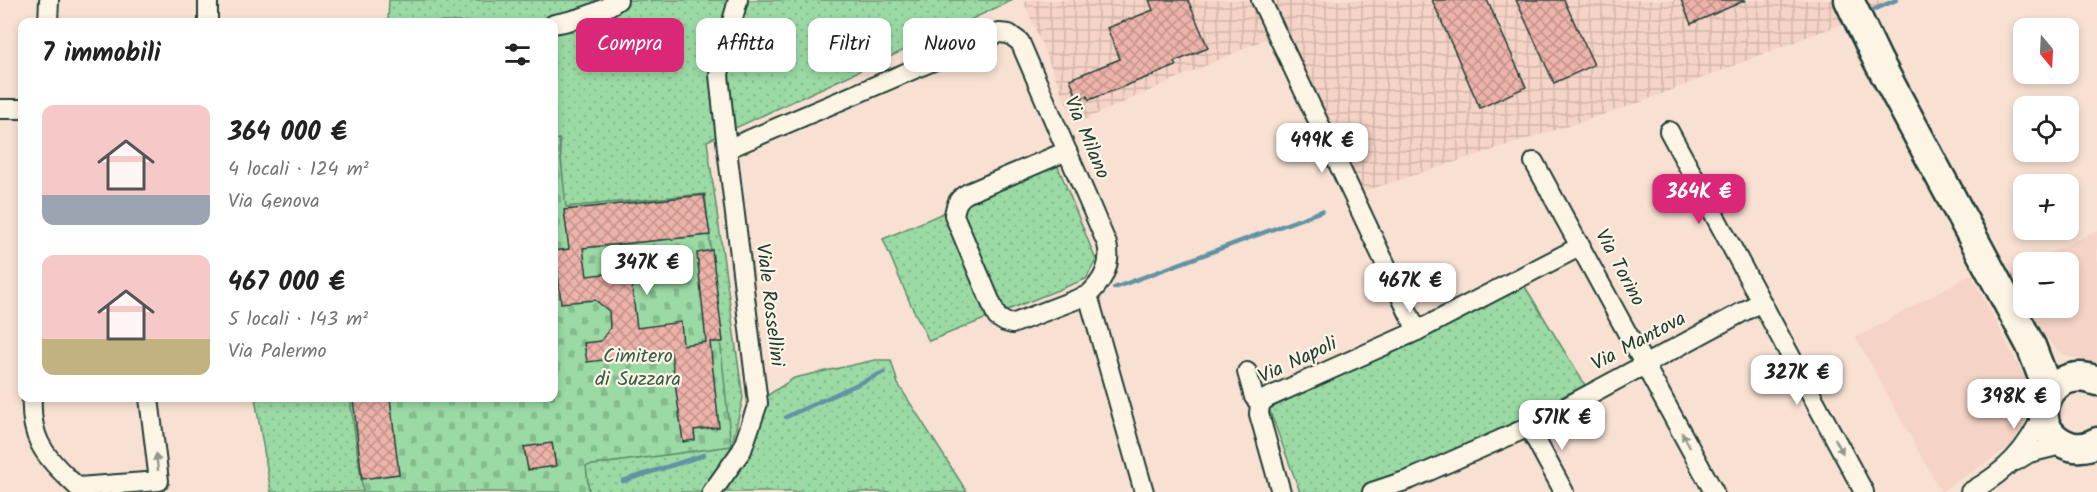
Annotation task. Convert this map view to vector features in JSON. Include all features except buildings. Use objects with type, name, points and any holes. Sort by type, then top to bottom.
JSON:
[{"type":"main road","points":[[1854,9],[1882,69],[2031,346],[2044,380],[2046,425],[2052,435],[2079,444],[2097,469]]},
{"type":"main road","points":[[2031,346],[2041,356],[2087,379]]},
{"type":"main road","points":[[2046,404],[2056,385],[2066,379],[2087,379]]},
{"type":"street","points":[[48,18],[49,0]]},
{"type":"street","points":[[208,0],[208,18]]},
{"type":"street","points":[[558,23],[605,9],[618,0]]},
{"type":"street","points":[[727,149],[719,75],[738,0]]},
{"type":"street","points":[[1261,0],[1417,331]]},
{"type":"street","name":"Via Milano","points":[[727,149],[999,33],[1009,34],[1020,42],[1107,244],[1109,253],[1104,277],[1088,295]]},
{"type":"street","points":[[0,109],[18,109]]},
{"type":"street","points":[[1669,131],[1864,492]]},
{"type":"street","name":"Viale Rossellini","points":[[712,492],[742,450],[758,403],[727,149]]},
{"type":"street","points":[[1067,151],[968,193],[956,204],[954,215],[997,317],[1002,321],[1012,324],[1088,295],[1144,492]]},
{"type":"street","name":"Via Torino","points":[[1534,162],[1714,492]]},
{"type":"street","name":"Via Napoli","points":[[1260,404],[1267,398],[1417,331],[1581,246]]},
{"type":"street","name":"Via Mantova","points":[[1372,492],[1413,486],[1529,427],[1761,302]]},
{"type":"street","points":[[1247,372],[1254,397],[1260,404],[1259,414],[1281,492]]},
{"type":"street","points":[[32,402],[32,422],[44,453],[80,489],[159,480],[149,402]]},
{"type":"street","points":[[1970,492],[1993,479],[2009,465],[2033,435],[2046,404]]},
{"type":"street","points":[[1529,427],[1563,492]]},
{"type":"street","points":[[2009,465],[2029,453],[2079,444]]},
{"type":"shaded area","points":[[1023,0],[1896,0],[1858,19],[1636,104],[1362,192],[1286,30],[1075,124]]},
{"type":"shaded area","points":[[2097,230],[2097,364],[2064,355],[2048,340],[2034,318],[2079,318],[2079,252],[2052,252]]},
{"type":"shaded area","points":[[2013,271],[2013,282],[2008,274]]},
{"type":"shaded area","points":[[1971,274],[2033,394],[2023,424],[2011,446],[1941,492],[1856,338]]},
{"type":"green space","points":[[389,0],[1013,0],[974,18],[903,18],[903,51],[891,56],[891,18],[808,18],[808,72],[857,72],[707,141],[743,398],[732,444],[768,395],[794,378],[875,360],[891,360],[898,384],[967,492],[589,492],[586,466],[705,194],[565,207],[558,140],[558,18],[388,18]]},
{"type":"green space","name":"Cimitero di Suzzara","points":[[558,139],[566,207],[705,194],[731,446],[586,466],[589,492],[363,492],[351,402],[558,402]]},
{"type":"green space","points":[[1057,164],[1096,260],[1086,279],[929,341],[883,239]]},
{"type":"green space","points":[[1524,285],[1585,385],[1411,475],[1364,492],[1300,492],[1269,409]]},
{"type":"green space","points":[[256,402],[351,402],[363,492],[271,492]]},
{"type":"waterway","points":[[1871,11],[1896,0]]},
{"type":"waterway","points":[[1114,288],[1322,211]]},
{"type":"waterway","points":[[786,417],[884,372]]},
{"type":"waterway","points":[[623,481],[704,455]]}]
